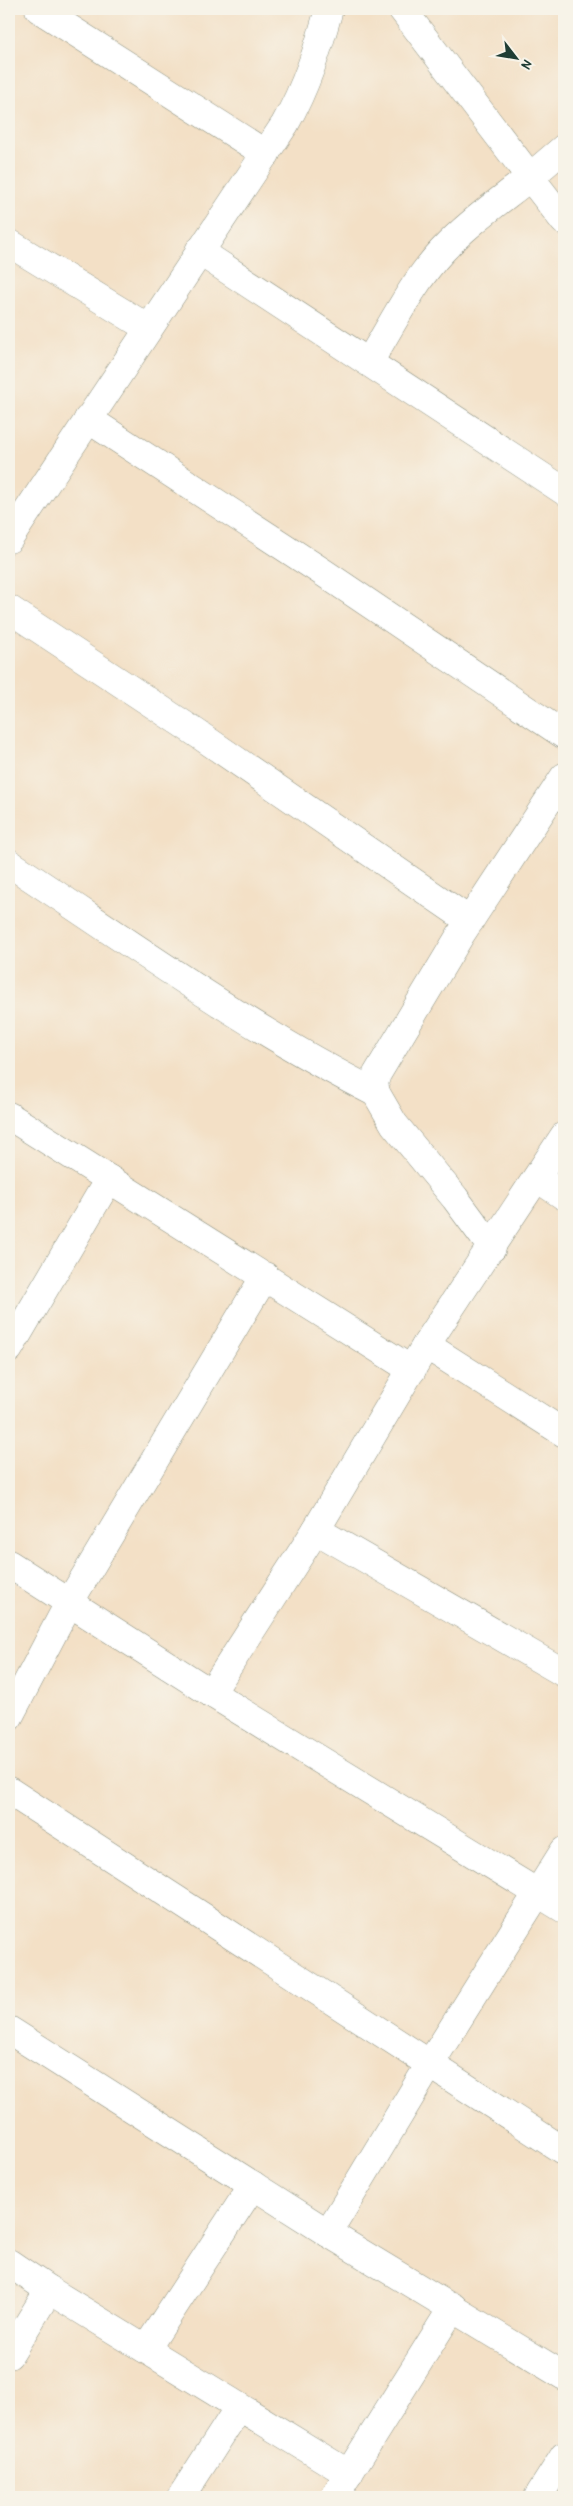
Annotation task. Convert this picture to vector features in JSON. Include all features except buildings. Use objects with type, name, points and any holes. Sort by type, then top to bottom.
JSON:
[{"type":"street","points":[[39,9],[266,154]]},
{"type":"street","points":[[9,539],[17,508],[88,419],[199,251],[266,154],[301,96],[315,58],[329,9]]},
{"type":"street","points":[[402,9],[564,221]]},
{"type":"street","points":[[369,362],[423,274],[442,251],[462,232],[564,148]]},
{"type":"street","points":[[9,243],[148,328]]},
{"type":"street","points":[[199,251],[564,491]]},
{"type":"street","points":[[88,419],[564,735]]},
{"type":"street","points":[[9,609],[195,732],[470,920]]},
{"type":"street","points":[[492,1248],[455,1198],[394,1124],[376,1093],[374,1083],[377,1074],[470,920],[564,777]]},
{"type":"street","points":[[9,862],[262,1030],[322,1066],[376,1093]]},
{"type":"street","points":[[9,1116],[412,1370]]},
{"type":"street","points":[[211,1693],[316,1530],[426,1345],[492,1248],[564,1136]]},
{"type":"street","points":[[536,1178],[564,1196]]},
{"type":"street","points":[[9,1349],[110,1179]]},
{"type":"street","points":[[9,1717],[69,1603],[265,1276]]},
{"type":"street","points":[[426,1345],[564,1433]]},
{"type":"street","points":[[316,1530],[564,1673]]},
{"type":"street","points":[[9,1564],[211,1693],[564,1910]]},
{"type":"street","points":[[9,1791],[564,2151]]},
{"type":"street","points":[[328,2233],[430,2064],[564,1851]]},
{"type":"street","points":[[9,2030],[328,2233],[564,2376]]},
{"type":"street","points":[[146,2349],[253,2185]]},
{"type":"street","points":[[9,2262],[50,2290],[349,2474]]},
{"type":"street","points":[[9,2355],[50,2290]]},
{"type":"street","points":[[334,2497],[452,2307]]},
{"type":"street","points":[[181,2497],[239,2406]]},
{"type":"street","points":[[538,2497],[564,2456]]}]
